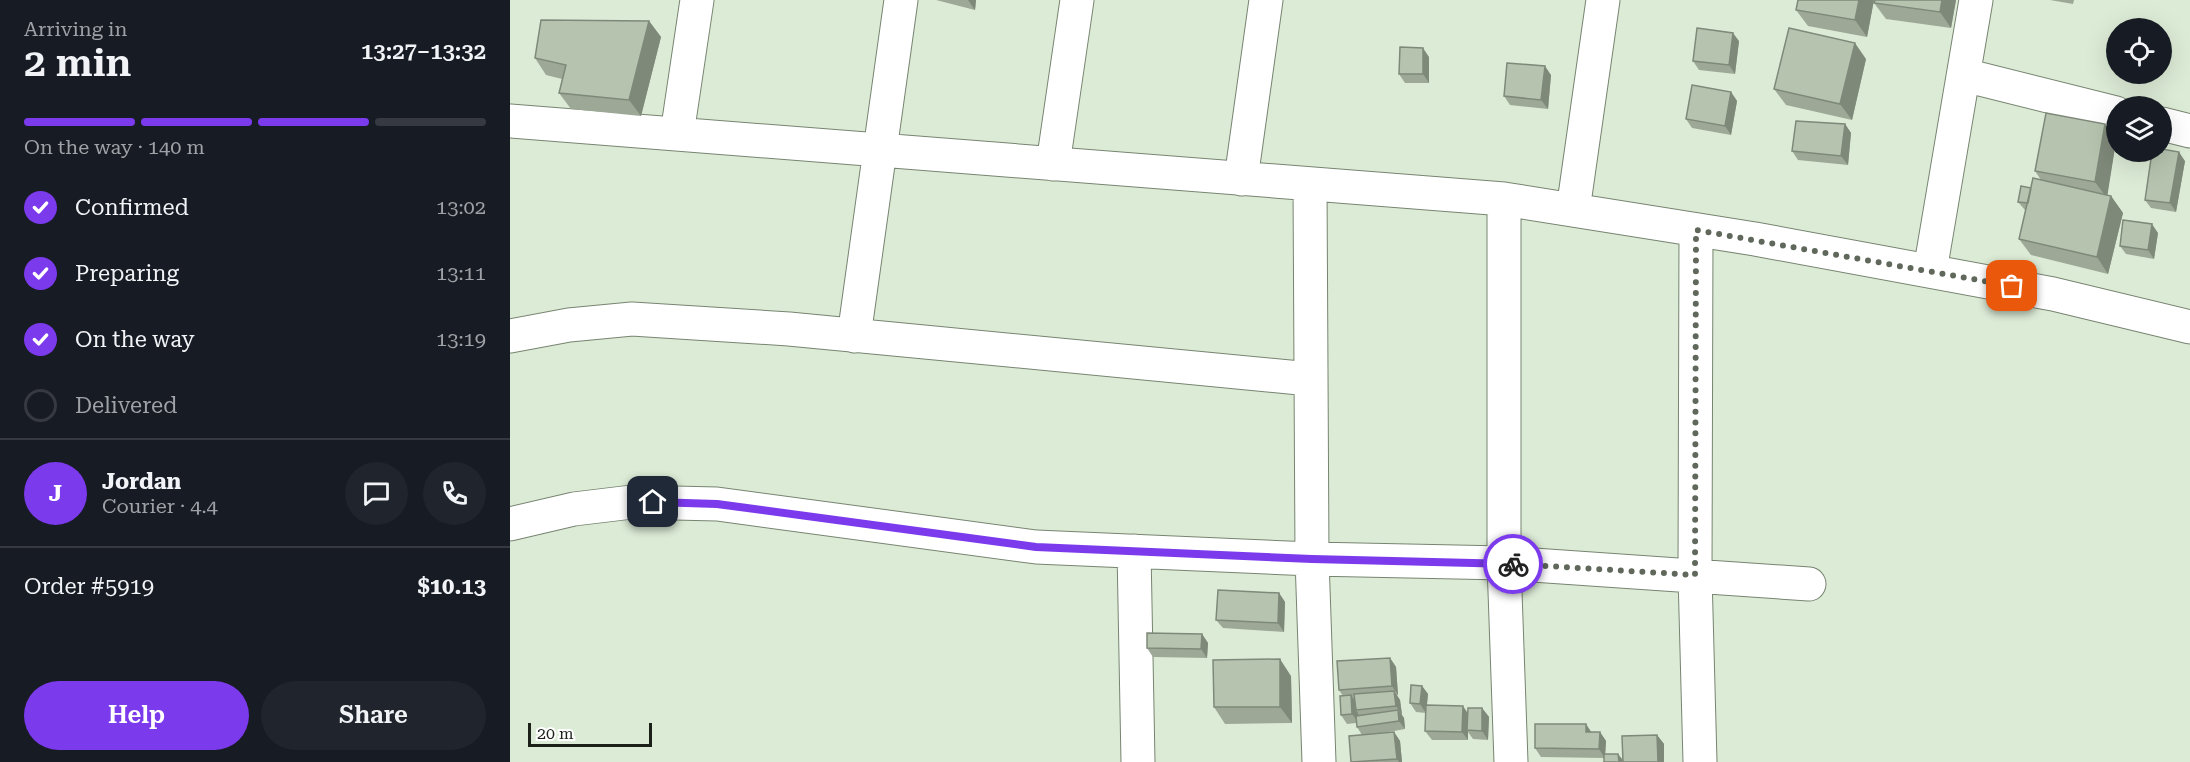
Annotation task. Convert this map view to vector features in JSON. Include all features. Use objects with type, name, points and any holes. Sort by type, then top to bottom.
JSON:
[{"type":"street","points":[[676,134],[697,0]]},
{"type":"street","points":[[854,336],[901,0]]},
{"type":"street","points":[[1053,164],[1077,0]]},
{"type":"street","points":[[1241,179],[1266,0]]},
{"type":"street","points":[[1573,210],[1603,0]]},
{"type":"street","points":[[1930,271],[1976,0]]},
{"type":"street","points":[[1964,75],[2106,110]]},
{"type":"street","points":[[510,121],[1504,200],[1696,230],[1930,271],[2053,294],[2190,327]]},
{"type":"street","points":[[2172,126],[2190,131]]},
{"type":"street","points":[[1310,184],[1312,559],[1319,762]]},
{"type":"street","points":[[1504,200],[1504,563],[1511,762]]},
{"type":"street","points":[[1696,230],[1695,575],[1700,762]]},
{"type":"street","points":[[510,336],[569,325],[632,319],[854,336],[1310,379]]},
{"type":"street","points":[[510,524],[574,509],[632,502],[717,504],[1036,547],[1312,559],[1504,563],[1809,584]]},
{"type":"street","points":[[1134,551],[1138,762]]},
{"type":"building","points":[[1798,0],[1859,0],[1855,20],[1796,10]]},
{"type":"building","points":[[1875,0],[1942,0],[1940,12],[1874,3]]},
{"type":"building","points":[[541,20],[649,21],[629,100],[559,93],[566,65],[535,58]]},
{"type":"building","points":[[1697,28],[1733,33],[1729,65],[1693,61]]},
{"type":"building","points":[[1789,28],[1855,43],[1840,104],[1774,89]]},
{"type":"building","points":[[1400,47],[1423,48],[1423,74],[1399,74]]},
{"type":"building","points":[[1507,63],[1545,66],[1541,100],[1504,96]]},
{"type":"building","points":[[1692,85],[1731,92],[1725,126],[1686,119]]},
{"type":"building","points":[[2046,113],[2105,124],[2095,182],[2035,171]]},
{"type":"building","points":[[1796,121],[1845,124],[1841,156],[1792,151]]},
{"type":"building","points":[[2172,151],[2179,152],[2170,203],[2145,200],[2151,162],[2172,162]]},
{"type":"building","points":[[2033,178],[2111,196],[2097,257],[2019,239]]},
{"type":"building","points":[[2021,186],[2031,188],[2028,203],[2018,202]]},
{"type":"building","points":[[2123,220],[2152,224],[2148,250],[2120,246]]},
{"type":"building","points":[[1218,590],[1279,593],[1278,623],[1216,620]]},
{"type":"building","points":[[1147,633],[1202,634],[1201,649],[1147,648]]},
{"type":"building","points":[[1390,658],[1392,686],[1339,690],[1337,661]]},
{"type":"building","points":[[1280,659],[1280,707],[1214,707],[1213,660]]},
{"type":"building","points":[[1411,685],[1422,686],[1420,704],[1410,703]]},
{"type":"building","points":[[1394,691],[1396,706],[1356,710],[1354,694]]},
{"type":"building","points":[[1351,695],[1352,714],[1341,715],[1340,696]]},
{"type":"building","points":[[1426,705],[1463,706],[1462,732],[1425,731]]},
{"type":"building","points":[[1468,708],[1482,708],[1482,731],[1467,730]]},
{"type":"building","points":[[1398,710],[1399,721],[1357,727],[1356,716]]},
{"type":"building","points":[[1535,724],[1586,724],[1586,732],[1600,732],[1599,749],[1535,748]]},
{"type":"building","points":[[1394,732],[1397,759],[1351,762],[1349,736]]},
{"type":"building","points":[[1657,735],[1658,762],[1623,762],[1622,736]]},
{"type":"building","points":[[1604,754],[1618,754],[1619,762],[1604,762]]},
{"type":"way so far","points":[[1513,564],[1695,575],[1696,230],[2012,286]]},
{"type":"route","points":[[653,502],[717,504],[1036,547],[1312,559],[1513,564]]}]
